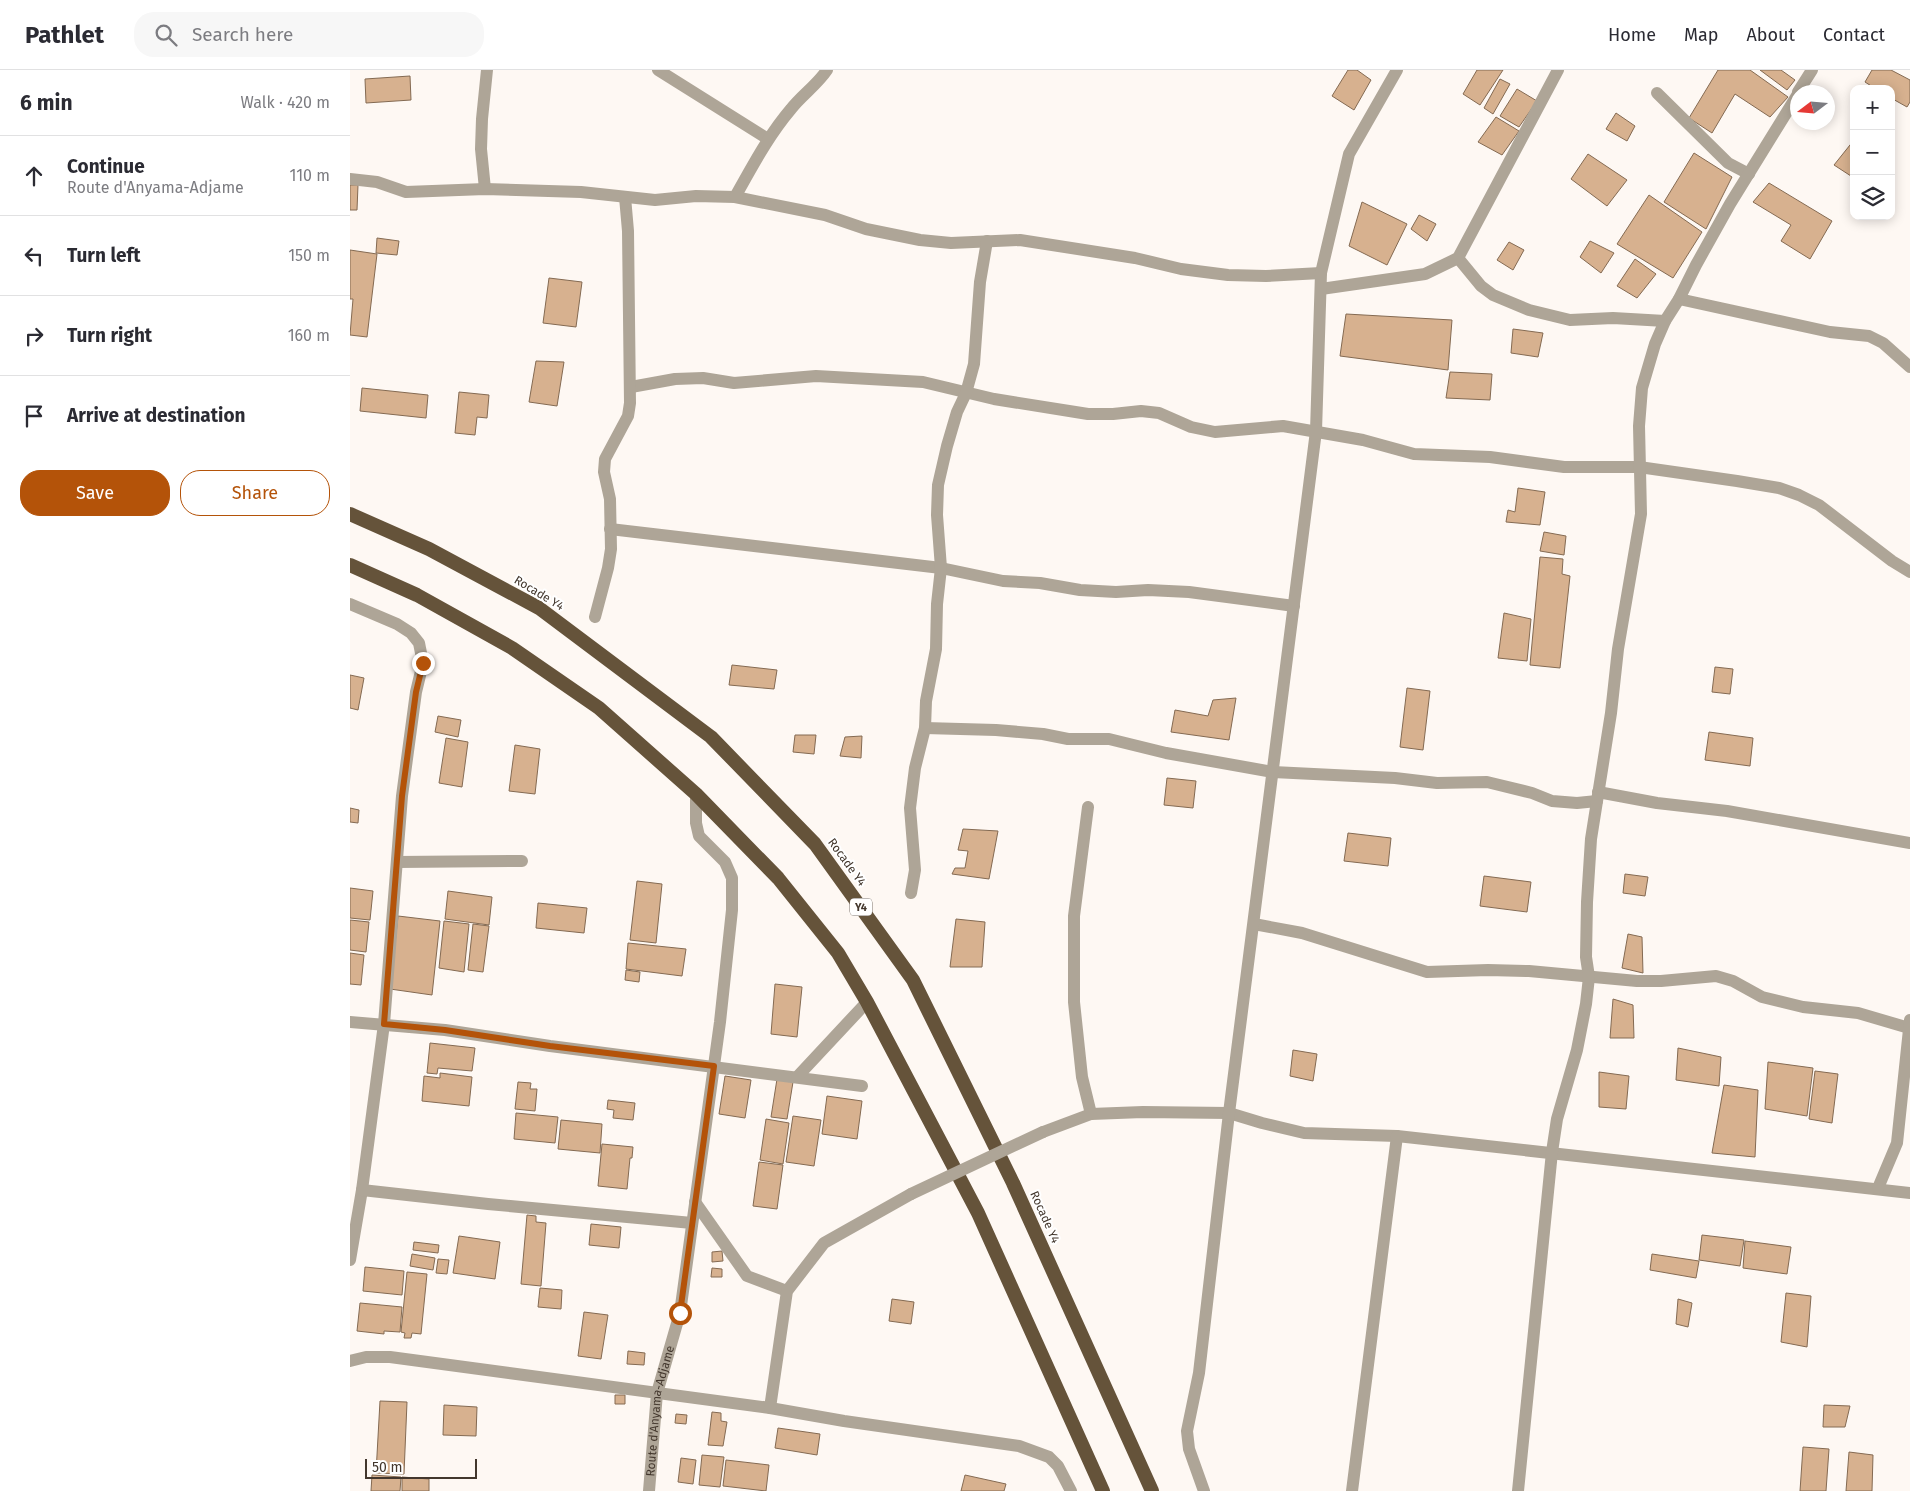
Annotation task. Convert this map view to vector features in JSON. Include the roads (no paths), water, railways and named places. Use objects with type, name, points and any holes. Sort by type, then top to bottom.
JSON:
[{"type":"highway","name":"Rocade Y4","points":[[350,514],[428,549],[539,608],[711,737],[815,844],[913,980],[1013,1183],[1152,1491]]},
{"type":"highway","points":[[350,565],[417,595],[512,648],[599,708],[696,794],[778,878],[838,953],[867,1002],[978,1213],[1102,1491]]},
{"type":"street","points":[[485,188],[482,119],[487,70]]},
{"type":"street","points":[[658,70],[768,139]]},
{"type":"street","points":[[735,197],[768,139],[791,108],[818,83],[827,70]]},
{"type":"street","points":[[1204,1491],[1189,1449],[1187,1431],[1199,1373],[1229,1113],[1316,432],[1321,273],[1350,154],[1397,70]]},
{"type":"street","points":[[1321,290],[1425,274],[1458,258],[1558,70]]},
{"type":"street","points":[[1803,85],[1812,70]]},
{"type":"street","points":[[1657,93],[1728,163],[1749,174]]},
{"type":"street","points":[[1518,1491],[1552,1152],[1558,1119],[1577,1050],[1586,1004],[1589,977],[1586,957],[1591,839],[1611,713],[1618,649],[1641,514],[1639,426],[1642,388],[1655,344],[1665,322],[1749,174],[1790,106]]},
{"type":"street","points":[[350,179],[377,182],[406,192],[485,188],[581,192],[655,200],[696,196],[735,197],[825,215],[866,229],[920,240],[951,243],[1020,240],[1135,258],[1180,269],[1228,275],[1266,276],[1321,273]]},
{"type":"street","points":[[595,616],[611,549],[610,499],[604,472],[605,459],[628,416],[631,387],[627,272],[628,231],[625,196]]},
{"type":"street","points":[[911,893],[915,870],[910,808],[915,768],[925,728],[926,702],[936,649],[937,604],[941,568],[937,515],[938,486],[947,446],[974,364],[980,282],[987,241]]},
{"type":"street","points":[[1458,258],[1481,286],[1493,295],[1529,310],[1570,320],[1613,318],[1665,322]]},
{"type":"street","points":[[1679,298],[1820,330],[1869,336],[1882,343],[1910,367]]},
{"type":"street","points":[[631,387],[675,379],[703,378],[734,383],[816,376],[923,382],[994,399],[1088,414],[1113,414],[1142,410],[1159,413],[1191,427],[1215,432],[1283,426],[1363,440],[1414,454],[1490,457],[1564,467],[1639,467],[1779,488],[1800,495],[1819,505],[1892,561],[1910,572]]},
{"type":"street","points":[[610,529],[941,568],[1003,581],[1040,583],[1080,590],[1189,592],[1294,606]]},
{"type":"street","points":[[350,604],[397,624],[411,633],[419,643],[423,663],[416,692],[411,727],[397,862],[384,1024],[362,1190],[350,1260]]},
{"type":"street","points":[[925,728],[996,730],[1043,734],[1068,739],[1109,739],[1166,753],[1274,772],[1395,778],[1437,783],[1488,782],[1532,793],[1552,801],[1577,803],[1597,797],[1657,802],[1727,811],[1910,843]]},
{"type":"street","name":"Route d'Anyama-Adjame","points":[[649,1491],[656,1392],[680,1313],[714,1066],[732,910],[732,878],[725,862],[699,836],[696,823],[696,794]]},
{"type":"street","points":[[1088,807],[1074,916],[1074,1002],[1082,1077],[1091,1114]]},
{"type":"street","points":[[397,862],[522,861]]},
{"type":"street","points":[[1254,924],[1302,933],[1427,972],[1529,971],[1661,981],[1716,976],[1733,981],[1762,997],[1803,1007],[1858,1013],[1910,1024],[1897,1143],[1878,1188]]},
{"type":"street","points":[[797,1077],[867,1002]]},
{"type":"street","points":[[350,1022],[445,1030],[550,1046],[862,1086]]},
{"type":"street","points":[[770,1408],[787,1291],[824,1243],[911,1194],[1043,1132],[1091,1114],[1143,1112],[1229,1113],[1304,1133],[1397,1136],[1910,1193]]},
{"type":"street","points":[[1352,1491],[1397,1136]]},
{"type":"street","points":[[362,1190],[692,1223]]},
{"type":"street","points":[[695,1202],[747,1276],[787,1291]]},
{"type":"street","points":[[350,1361],[366,1357],[390,1358],[656,1392],[1019,1446],[1049,1457],[1058,1466],[1071,1491]]}]
